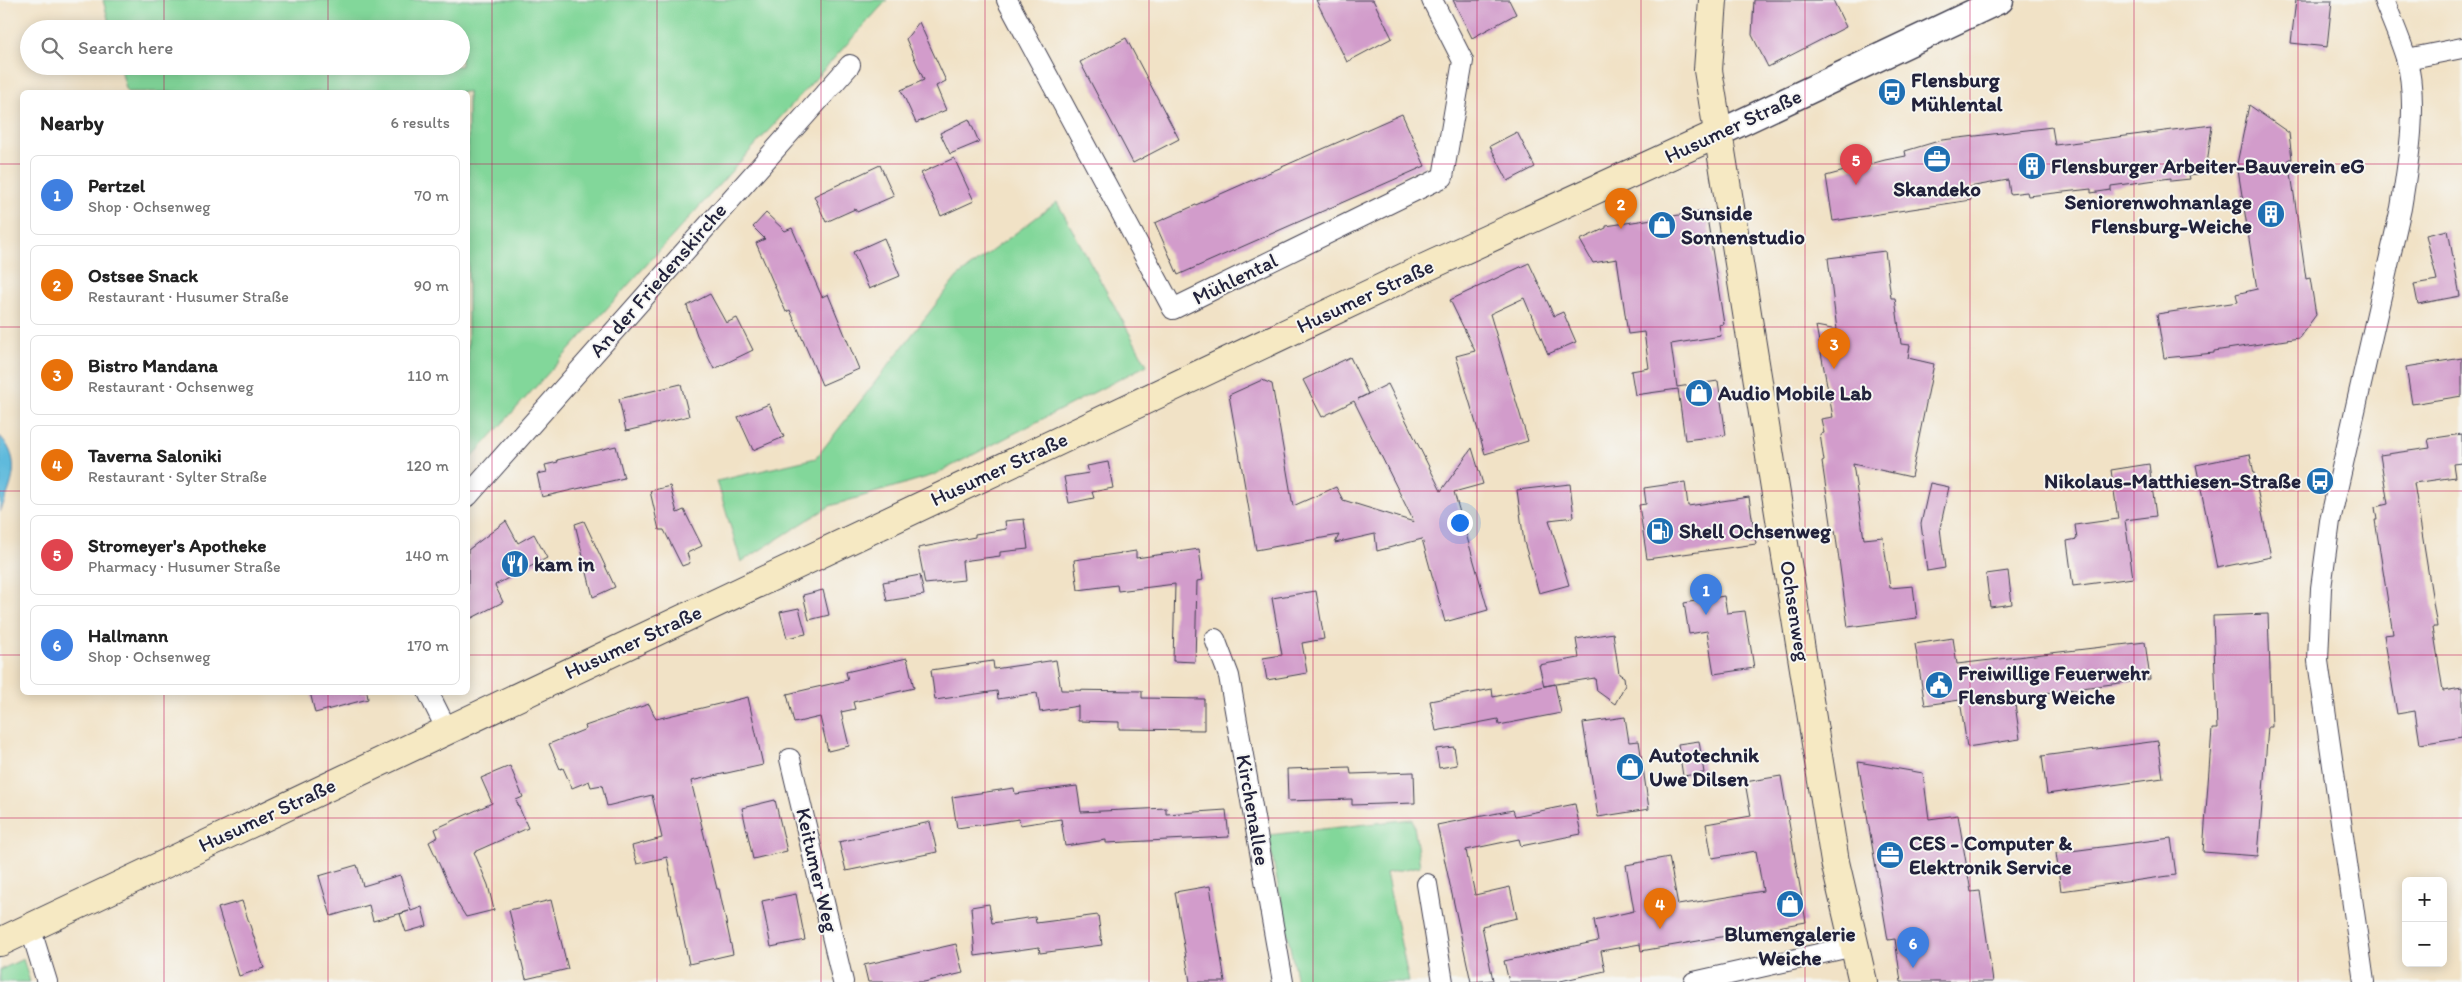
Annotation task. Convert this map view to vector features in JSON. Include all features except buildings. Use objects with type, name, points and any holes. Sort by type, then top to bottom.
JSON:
[{"type":"main road","name":"Ochsenweg","points":[[1713,0],[1708,70],[1835,862],[1863,982]]},
{"type":"main road","name":"Husumer Straße","points":[[0,942],[1412,274],[1719,133]]},
{"type":"street","name":"Mühlental","points":[[1008,0],[1173,309],[1443,177],[1464,61],[1432,0]]},
{"type":"street","name":"Husumer Straße","points":[[1719,133],[2000,0]]},
{"type":"street","points":[[2364,982],[2318,661],[2321,588],[2330,521],[2402,208],[2409,157],[2412,104],[2407,59],[2384,0]]},
{"type":"street","points":[[2407,59],[2462,48]]},
{"type":"street","name":"An der Friedenskirche","points":[[470,494],[850,65]]},
{"type":"street","name":"Kirchenallee","points":[[1215,639],[1229,676],[1283,982]]},
{"type":"street","points":[[430,695],[447,730]]},
{"type":"street","name":"Keitumer Weg","points":[[790,759],[843,982]]},
{"type":"street","points":[[1427,884],[1443,982]]},
{"type":"street","points":[[30,927],[48,982]]},
{"type":"street","points":[[1694,982],[1854,946]]},
{"type":"green space","points":[[103,0],[887,0],[472,457],[470,453],[470,90],[126,90],[122,75],[470,75],[470,20],[109,20]]},
{"type":"green space","points":[[1057,202],[1147,365],[934,475],[830,506],[741,562],[717,481],[816,458],[957,277]]},
{"type":"green space","points":[[1413,819],[1420,866],[1386,873],[1409,982],[1297,982],[1268,835]]},
{"type":"green space","points":[[23,959],[30,982],[0,982],[0,970]]},
{"type":"water","points":[[0,436],[11,454],[13,473],[0,512]]},
{"type":"place","name":"Flensburg Mühlental","points":[[1892,92]]},
{"type":"place","name":"Skandeko","points":[[1937,159]]},
{"type":"place","name":"Flensburger Arbeiter-Bauverein eG","points":[[2032,166]]},
{"type":"place","name":"Stromeyer's Apotheke","points":[[1856,185]]},
{"type":"place","name":"Seniorenwohnanlage Flensburg-Weiche","points":[[2271,214]]},
{"type":"place","name":"Sunside Sonnenstudio","points":[[1662,225]]},
{"type":"place","name":"Ostsee Snack","points":[[1621,229]]},
{"type":"place","name":"Bistro Mandana","points":[[1834,369]]},
{"type":"place","name":"Audio Mobile Lab","points":[[1699,393]]},
{"type":"place","name":"Nikolaus-Matthiesen-Straße","points":[[2320,481]]},
{"type":"place","name":"Shell Ochsenweg","points":[[1660,531]]},
{"type":"place","name":"kam in","points":[[515,564]]},
{"type":"place","name":"Pertzel","points":[[1706,615]]},
{"type":"place","name":"Freiwillige Feuerwehr Flensburg Weiche","points":[[1939,685]]},
{"type":"place","name":"Autotechnik Uwe Dilsen","points":[[1630,767]]},
{"type":"place","name":"CES - Computer & Elektronik Service","points":[[1890,855]]},
{"type":"place","name":"Blumengalerie Weiche","points":[[1790,904]]},
{"type":"place","name":"Taverna Saloniki","points":[[1660,929]]},
{"type":"place","name":"Hallmann","points":[[1913,968]]}]
